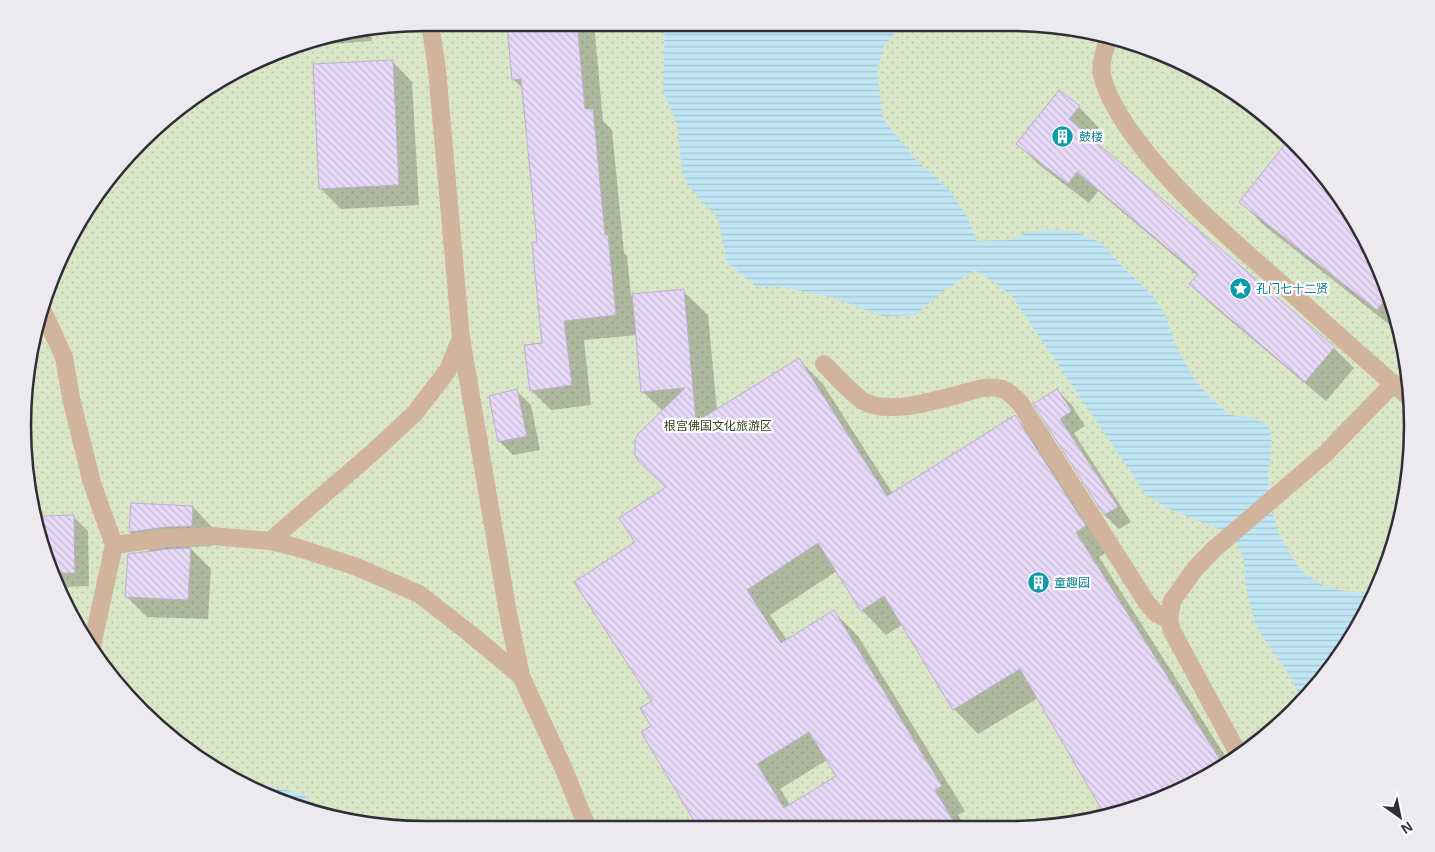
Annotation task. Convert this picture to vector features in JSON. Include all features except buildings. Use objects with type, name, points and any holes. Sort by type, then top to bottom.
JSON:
[{"type":"lane","points":[[431,31],[437,70],[462,338],[506,603],[521,676],[563,767],[585,821]]},
{"type":"lane","points":[[1107,44],[1101,62],[1106,86],[1128,128],[1157,166],[1187,198],[1402,391]]},
{"type":"lane","points":[[47,318],[64,357],[71,398],[92,483],[114,545],[94,638]]},
{"type":"lane","points":[[270,541],[415,413],[448,370],[462,338]]},
{"type":"lane","points":[[824,364],[862,400],[879,406],[909,406],[983,388],[996,387],[1006,390],[1020,403],[1147,603],[1156,613],[1169,620]]},
{"type":"lane","points":[[1236,749],[1172,631],[1169,620],[1170,607],[1175,596],[1195,569],[1213,550],[1325,454],[1394,384]]},
{"type":"lane","points":[[114,545],[167,538],[212,536],[270,541],[299,548],[357,567],[419,594],[521,676]]},
{"type":"green space","name":"根宫佛国文化旅游区","points":[[400,32],[1035,32],[1086,39],[1136,52],[1184,72],[1228,98],[1269,129],[1288,147],[1306,166],[1337,207],[1363,251],[1374,275],[1383,299],[1396,349],[1403,400],[1404,426],[1403,452],[1396,503],[1383,553],[1374,577],[1363,601],[1337,645],[1306,686],[1269,723],[1206,768],[1160,791],[1136,800],[1086,813],[1035,820],[400,820],[349,813],[299,800],[251,780],[207,754],[166,723],[129,686],[84,623],[61,577],[52,553],[39,503],[32,452],[32,400],[39,349],[45,324],[61,275],[84,229],[129,166],[166,129],[229,84],[275,61],[299,52],[349,39]]},
{"type":"water","points":[[665,31],[897,31],[883,48],[877,71],[883,119],[915,159],[950,191],[968,218],[977,241],[1010,240],[1028,232],[1057,229],[1079,233],[1101,243],[1153,296],[1165,314],[1176,347],[1194,378],[1209,397],[1230,415],[1255,418],[1268,426],[1272,440],[1268,476],[1272,512],[1280,537],[1301,571],[1322,585],[1339,590],[1367,593],[1337,645],[1306,686],[1298,694],[1290,676],[1256,627],[1245,583],[1244,560],[1236,541],[1222,530],[1169,509],[1146,495],[1012,296],[975,270],[941,293],[915,315],[882,316],[832,297],[783,287],[757,287],[727,263],[718,218],[688,186],[682,169],[677,125],[663,91]]},
{"type":"water","points":[[260,784],[300,793],[306,797],[310,803]]},
{"type":"place","name":"鼓楼","points":[[1063,137]]},
{"type":"place","name":"孔门七十二贤","points":[[1240,289]]},
{"type":"place","name":"童趣园","points":[[1038,583]]}]
